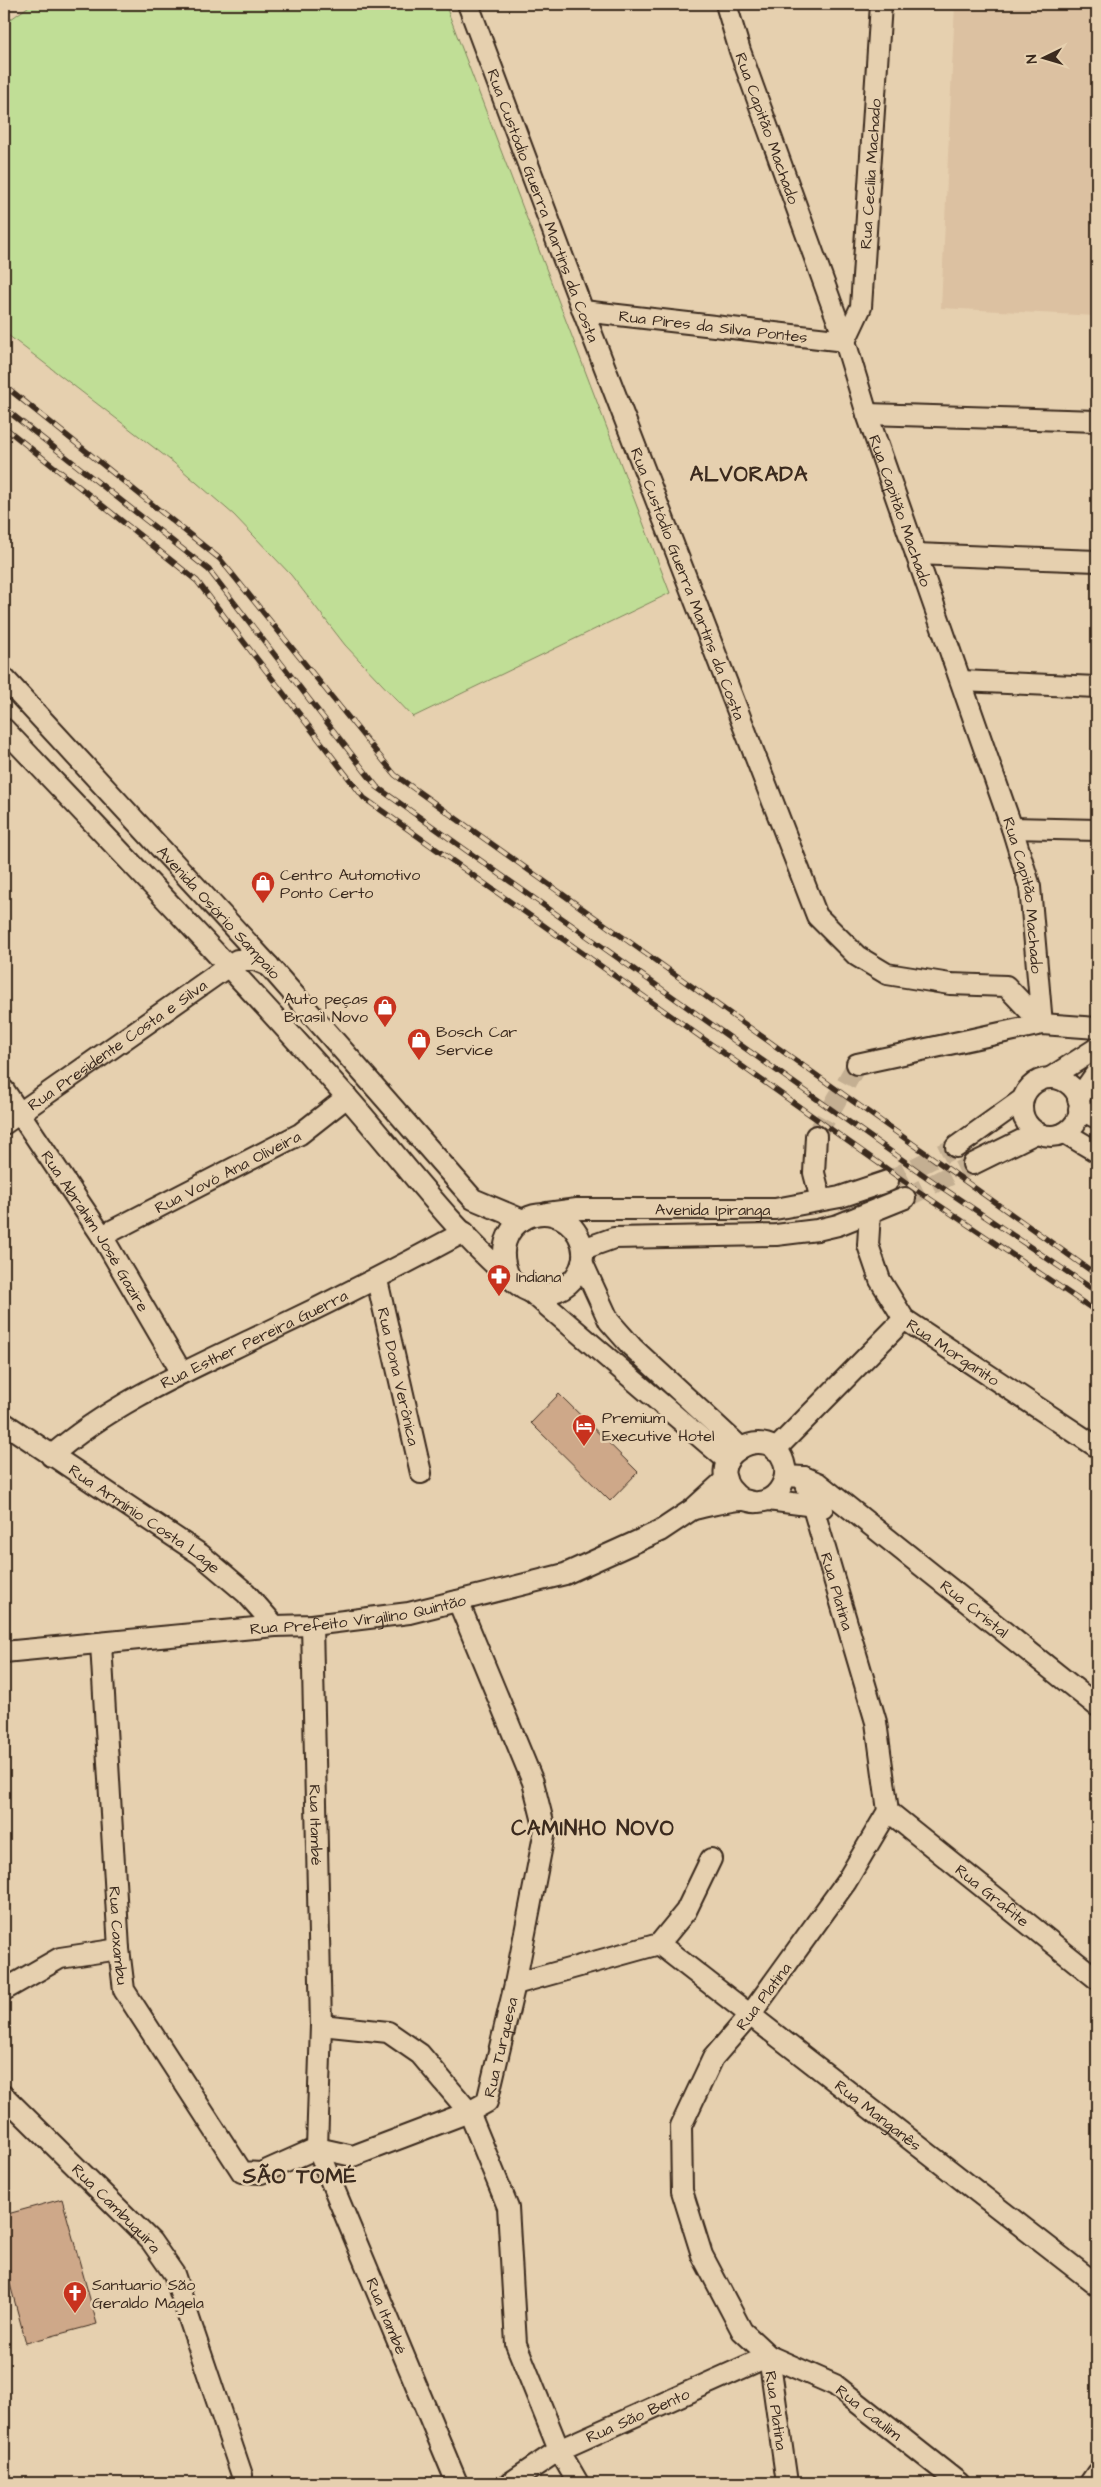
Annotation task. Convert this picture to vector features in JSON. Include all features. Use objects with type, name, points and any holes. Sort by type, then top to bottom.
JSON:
[{"type":"street","name":"Rua Custódio Guerra Martins da Costa","points":[[468,4],[583,311],[817,916],[857,956],[888,974],[950,984],[1006,986],[1042,1024]]},
{"type":"street","name":"Rua Capitão Machado","points":[[726,4],[740,51],[845,341],[867,414],[1012,828],[1030,888],[1042,1024]]},
{"type":"street","name":"Rua Cecília Machado","points":[[845,341],[861,307],[881,4]]},
{"type":"street","name":"Rua Pires da Silva Pontes","points":[[583,311],[845,341]]},
{"type":"street","points":[[867,414],[1097,421]]},
{"type":"street","points":[[916,554],[1097,561]]},
{"type":"street","name":"Avenida Osório Sampaio","points":[[4,678],[270,966],[474,1199],[529,1217]]},
{"type":"street","points":[[961,681],[1097,687]]},
{"type":"street","name":"Avenida Osório Sampaio","points":[[4,729],[228,966],[347,1097],[464,1232],[510,1278]]},
{"type":"street","points":[[1012,828],[1097,830]]},
{"type":"street","points":[[228,966],[237,960],[246,959],[270,966]]},
{"type":"street","name":"Rua Presidente Costa e Silva","points":[[11,1118],[228,966]]},
{"type":"street","points":[[857,1064],[1042,1024],[1097,1028]]},
{"type":"street","points":[[956,1148],[1022,1099],[1033,1084],[1050,1078],[1097,1048]]},
{"type":"street","points":[[1022,1099],[1024,1118],[1029,1127],[1036,1133],[1055,1136],[1065,1133],[1077,1118],[1079,1104],[1097,1072]]},
{"type":"street","points":[[1050,1078],[1068,1084],[1079,1104],[1097,1118]]},
{"type":"street","name":"Rua Abrahim José Gazire","points":[[4,1090],[11,1118],[102,1236],[182,1373]]},
{"type":"street","name":"Rua Vovó Ana Oliveira","points":[[102,1236],[300,1134],[347,1097]]},
{"type":"street","points":[[973,1164],[1036,1133]]},
{"type":"street","points":[[1065,1133],[1095,1149]]},
{"type":"street","points":[[816,1136],[814,1173],[821,1200]]},
{"type":"street","name":"Avenida Ipiranga","points":[[529,1217],[577,1209],[775,1209],[849,1195],[888,1181]]},
{"type":"street","name":"Avenida Ipiranga","points":[[583,1256],[614,1238],[776,1236],[809,1231],[838,1225],[905,1198]]},
{"type":"street","name":"Rua Morganito","points":[[870,1213],[868,1245],[880,1280],[904,1319],[1097,1447]]},
{"type":"street","points":[[731,1462],[532,1293],[510,1278],[504,1266],[503,1253],[506,1240],[512,1228],[529,1217],[561,1218],[572,1226],[579,1236],[583,1256],[609,1321],[731,1462],[729,1488],[743,1500],[760,1502],[768,1500],[813,1505]]},
{"type":"street","name":"Rua Esther Pereira Guerra","points":[[51,1456],[78,1432],[182,1373],[377,1280],[464,1232]]},
{"type":"street","points":[[532,1293],[545,1295],[558,1292],[569,1285],[578,1275],[583,1256]]},
{"type":"street","name":"Rua Dona Verônica","points":[[377,1280],[422,1473]]},
{"type":"street","points":[[775,1450],[904,1319]]},
{"type":"street","name":"Rua Armínio Costa Lage","points":[[4,1423],[200,1554],[246,1593],[275,1626]]},
{"type":"street","points":[[731,1462],[758,1443],[775,1450],[794,1476],[768,1500]]},
{"type":"street","name":"Rua Prefeito Virgilino Quintão","points":[[4,1652],[275,1626],[312,1625],[409,1613],[565,1574],[660,1531],[693,1509],[731,1462]]},
{"type":"street","name":"Rua Platina","points":[[787,2483],[769,2356],[742,2331],[702,2255],[682,2191],[681,2126],[713,2058],[750,2015],[846,1882],[888,1811],[876,1722],[813,1505],[794,1476]]},
{"type":"street","name":"Rua Cristal","points":[[794,1476],[818,1483],[1097,1706]]},
{"type":"street","name":"Rua Prefeito Virgilino Quintão","points":[[693,1509],[743,1500]]},
{"type":"street","name":"Rua Cristal","points":[[813,1505],[852,1512]]},
{"type":"street","name":"Rua Turquesa","points":[[458,1601],[532,1782],[545,1830],[515,1984],[487,2102],[469,2112],[508,2207],[516,2344],[559,2450],[578,2483]]},
{"type":"street","name":"Rua Itambé","points":[[312,1625],[321,2025],[317,2148],[457,2483]]},
{"type":"street","name":"Rua Caxambu","points":[[101,1644],[119,1949],[124,1990],[242,2172],[261,2173],[317,2148]]},
{"type":"street","name":"Rua Grafite","points":[[888,1811],[1097,1979]]},
{"type":"street","points":[[515,1984],[658,1944],[686,1912],[711,1859]]},
{"type":"street","name":"Rua Manganês","points":[[658,1944],[1097,2285]]},
{"type":"street","points":[[4,1990],[60,1958],[119,1949]]},
{"type":"street","points":[[317,2148],[353,2156],[469,2112],[420,2054],[388,2032],[321,2025]]},
{"type":"street","name":"Rua Cambuquira","points":[[4,2096],[151,2241],[174,2274],[242,2475],[241,2483]]},
{"type":"street","name":"Rua São Bento","points":[[510,2483],[559,2450],[769,2356]]},
{"type":"street","name":"Rua Caulim","points":[[769,2356],[835,2385],[959,2483]]},
{"type":"street","points":[[1090,2483],[1097,2473]]},
{"type":"shaded area","points":[[955,4],[1097,4],[1097,316],[941,308]]},
{"type":"green space","points":[[32,4],[445,4],[670,593],[413,717],[345,645],[291,575],[234,515],[174,463],[4,332],[4,24]]},
{"type":"building","name":"Premium Executive Hotel","points":[[559,1394],[638,1472],[610,1501],[531,1423]]},
{"type":"building","points":[[62,2199],[97,2324],[26,2343],[4,2262],[4,2215]]},
{"type":"tunnel","points":[[816,1136],[857,1064]]},
{"type":"tunnel","points":[[888,1181],[956,1147]]},
{"type":"tunnel","points":[[905,1198],[973,1164]]},
{"type":"railway","points":[[4,385],[220,559],[395,775],[1097,1275]]},
{"type":"railway","points":[[4,408],[209,570],[377,787],[928,1178],[1097,1292]]},
{"type":"railway","points":[[4,427],[197,581],[364,798],[918,1191],[1097,1312]]},
{"type":"place","name":"Centro Automotivo Ponto Certo","points":[[263,904]]},
{"type":"place","name":"Auto peças Brasil Novo","points":[[385,1028]]},
{"type":"place","name":"Bosch Car Service","points":[[419,1061]]},
{"type":"place","name":"Indiana","points":[[499,1297]]},
{"type":"place","name":"Premium Executive Hotel","points":[[584,1447]]},
{"type":"place","name":"Santuario São Geraldo Magela","points":[[75,2314]]},
{"type":"district","name":"ALVORADA","points":[[749,474]]},
{"type":"district","name":"CAMINHO NOVO","points":[[593,1828]]},
{"type":"district","name":"SÃO TOMÉ","points":[[300,2176]]}]
